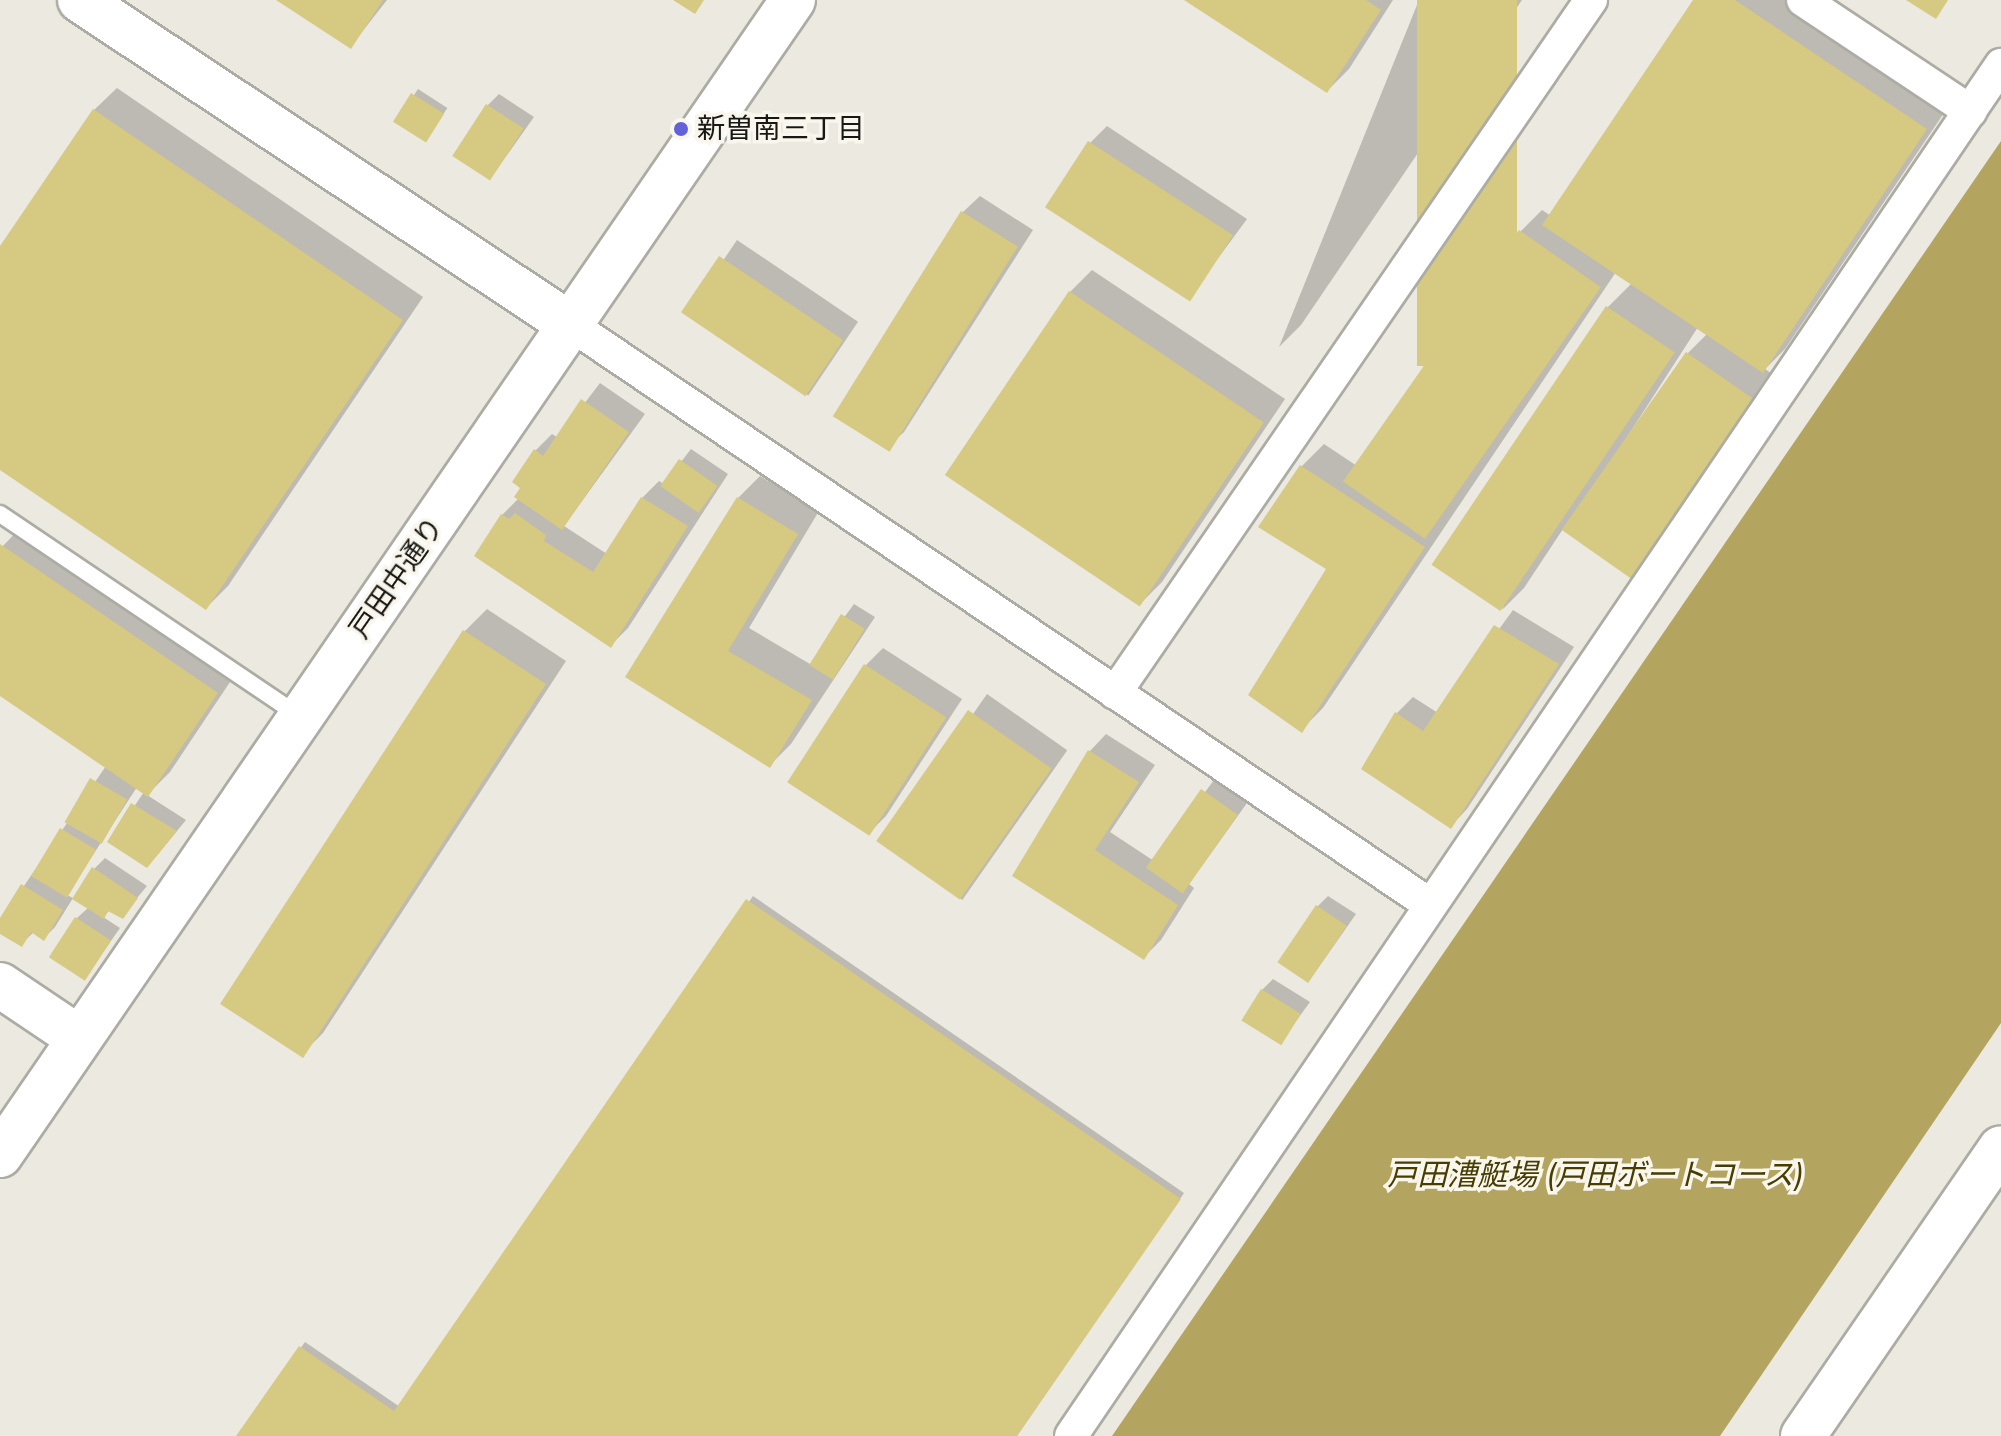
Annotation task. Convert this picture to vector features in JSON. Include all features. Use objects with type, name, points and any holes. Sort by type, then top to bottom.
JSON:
[{"type":"street","points":[[80,0],[571,325],[1429,904]]},
{"type":"street","name":"戸田中通り","points":[[0,1155],[793,0]]},
{"type":"street","points":[[1115,693],[1591,0]]},
{"type":"street","points":[[1803,0],[1970,111]]},
{"type":"street","points":[[1071,1436],[2001,65]]},
{"type":"street","points":[[0,985],[79,1038]]},
{"type":"street","points":[[1803,1436],[2001,1148]]},
{"type":"lane","points":[[0,514],[302,717]]},
{"type":"water","name":"戸田漕艇場 (戸田ボートコース)","points":[[2001,141],[2001,1023],[1720,1436],[1112,1436]]},
{"type":"building","points":[[276,0],[383,0],[351,49]]},
{"type":"building","points":[[673,0],[704,0],[695,14]]},
{"type":"building","points":[[1184,0],[1366,0],[1381,10],[1327,93]]},
{"type":"building","points":[[1417,0],[1517,0],[1517,366],[1417,366]]},
{"type":"building","points":[[1693,0],[1735,0],[1927,129],[1763,373],[1542,225]]},
{"type":"building","points":[[1906,0],[1948,0],[1936,19]]},
{"type":"building","points":[[411,93],[444,114],[426,143],[393,122]]},
{"type":"building","points":[[486,104],[524,129],[490,181],[452,156]]},
{"type":"building","points":[[93,109],[403,320],[206,610],[0,470],[0,246]]},
{"type":"building","points":[[1088,141],[1233,235],[1190,301],[1045,207]]},
{"type":"building","points":[[961,211],[1018,247],[890,452],[833,416]]},
{"type":"building","points":[[1519,230],[1601,287],[1425,539],[1343,481]]},
{"type":"building","points":[[719,256],[843,340],[805,396],[681,312]]},
{"type":"building","points":[[1069,291],[1264,422],[1140,606],[945,475]]},
{"type":"building","points":[[1606,306],[1675,352],[1500,611],[1432,565]]},
{"type":"building","points":[[1686,352],[1760,404],[1635,581],[1562,530]]},
{"type":"building","points":[[581,399],[629,432],[562,530],[514,497],[520,488],[512,482],[534,449],[543,456]]},
{"type":"building","points":[[679,459],[718,486],[699,513],[660,486]]},
{"type":"building","points":[[1300,465],[1425,547],[1302,733],[1248,695],[1326,569],[1258,527]]},
{"type":"building","points":[[641,497],[688,526],[611,648],[474,556],[501,514],[509,519],[515,513],[546,535],[544,541],[593,572]]},
{"type":"building","points":[[737,497],[798,534],[728,651],[812,700],[770,768],[625,677]]},
{"type":"building","points":[[0,544],[218,693],[148,797],[0,696]]},
{"type":"building","points":[[841,614],[865,629],[833,680],[809,665]]},
{"type":"building","points":[[1494,625],[1559,664],[1451,829],[1361,769],[1395,712],[1423,731]]},
{"type":"building","points":[[463,630],[546,684],[303,1058],[220,1004]]},
{"type":"building","points":[[864,664],[946,717],[869,836],[787,782]]},
{"type":"building","points":[[968,710],[1052,769],[960,900],[876,841]]},
{"type":"building","points":[[1088,750],[1139,782],[1095,850],[1178,905],[1144,960],[1012,876]]},
{"type":"building","points":[[90,778],[127,800],[102,844],[64,822]]},
{"type":"building","points":[[1201,789],[1238,815],[1183,893],[1146,868]]},
{"type":"building","points":[[131,803],[177,831],[147,868],[107,842]]},
{"type":"building","points":[[60,828],[96,850],[67,898],[31,876]]},
{"type":"building","points":[[92,867],[138,898],[123,919],[108,911],[104,919],[72,899]]},
{"type":"building","points":[[21,884],[63,910],[44,941],[31,932],[22,947],[0,934],[0,918]]},
{"type":"building","points":[[746,899],[1181,1199],[1017,1436],[236,1436],[299,1346],[394,1411]]},
{"type":"building","points":[[1316,905],[1347,926],[1308,983],[1277,962]]},
{"type":"building","points":[[75,917],[111,940],[85,981],[49,957]]},
{"type":"building","points":[[1261,989],[1301,1014],[1281,1045],[1241,1020]]},
{"type":"place","name":"新曽南三丁目","points":[[681,129]]}]
